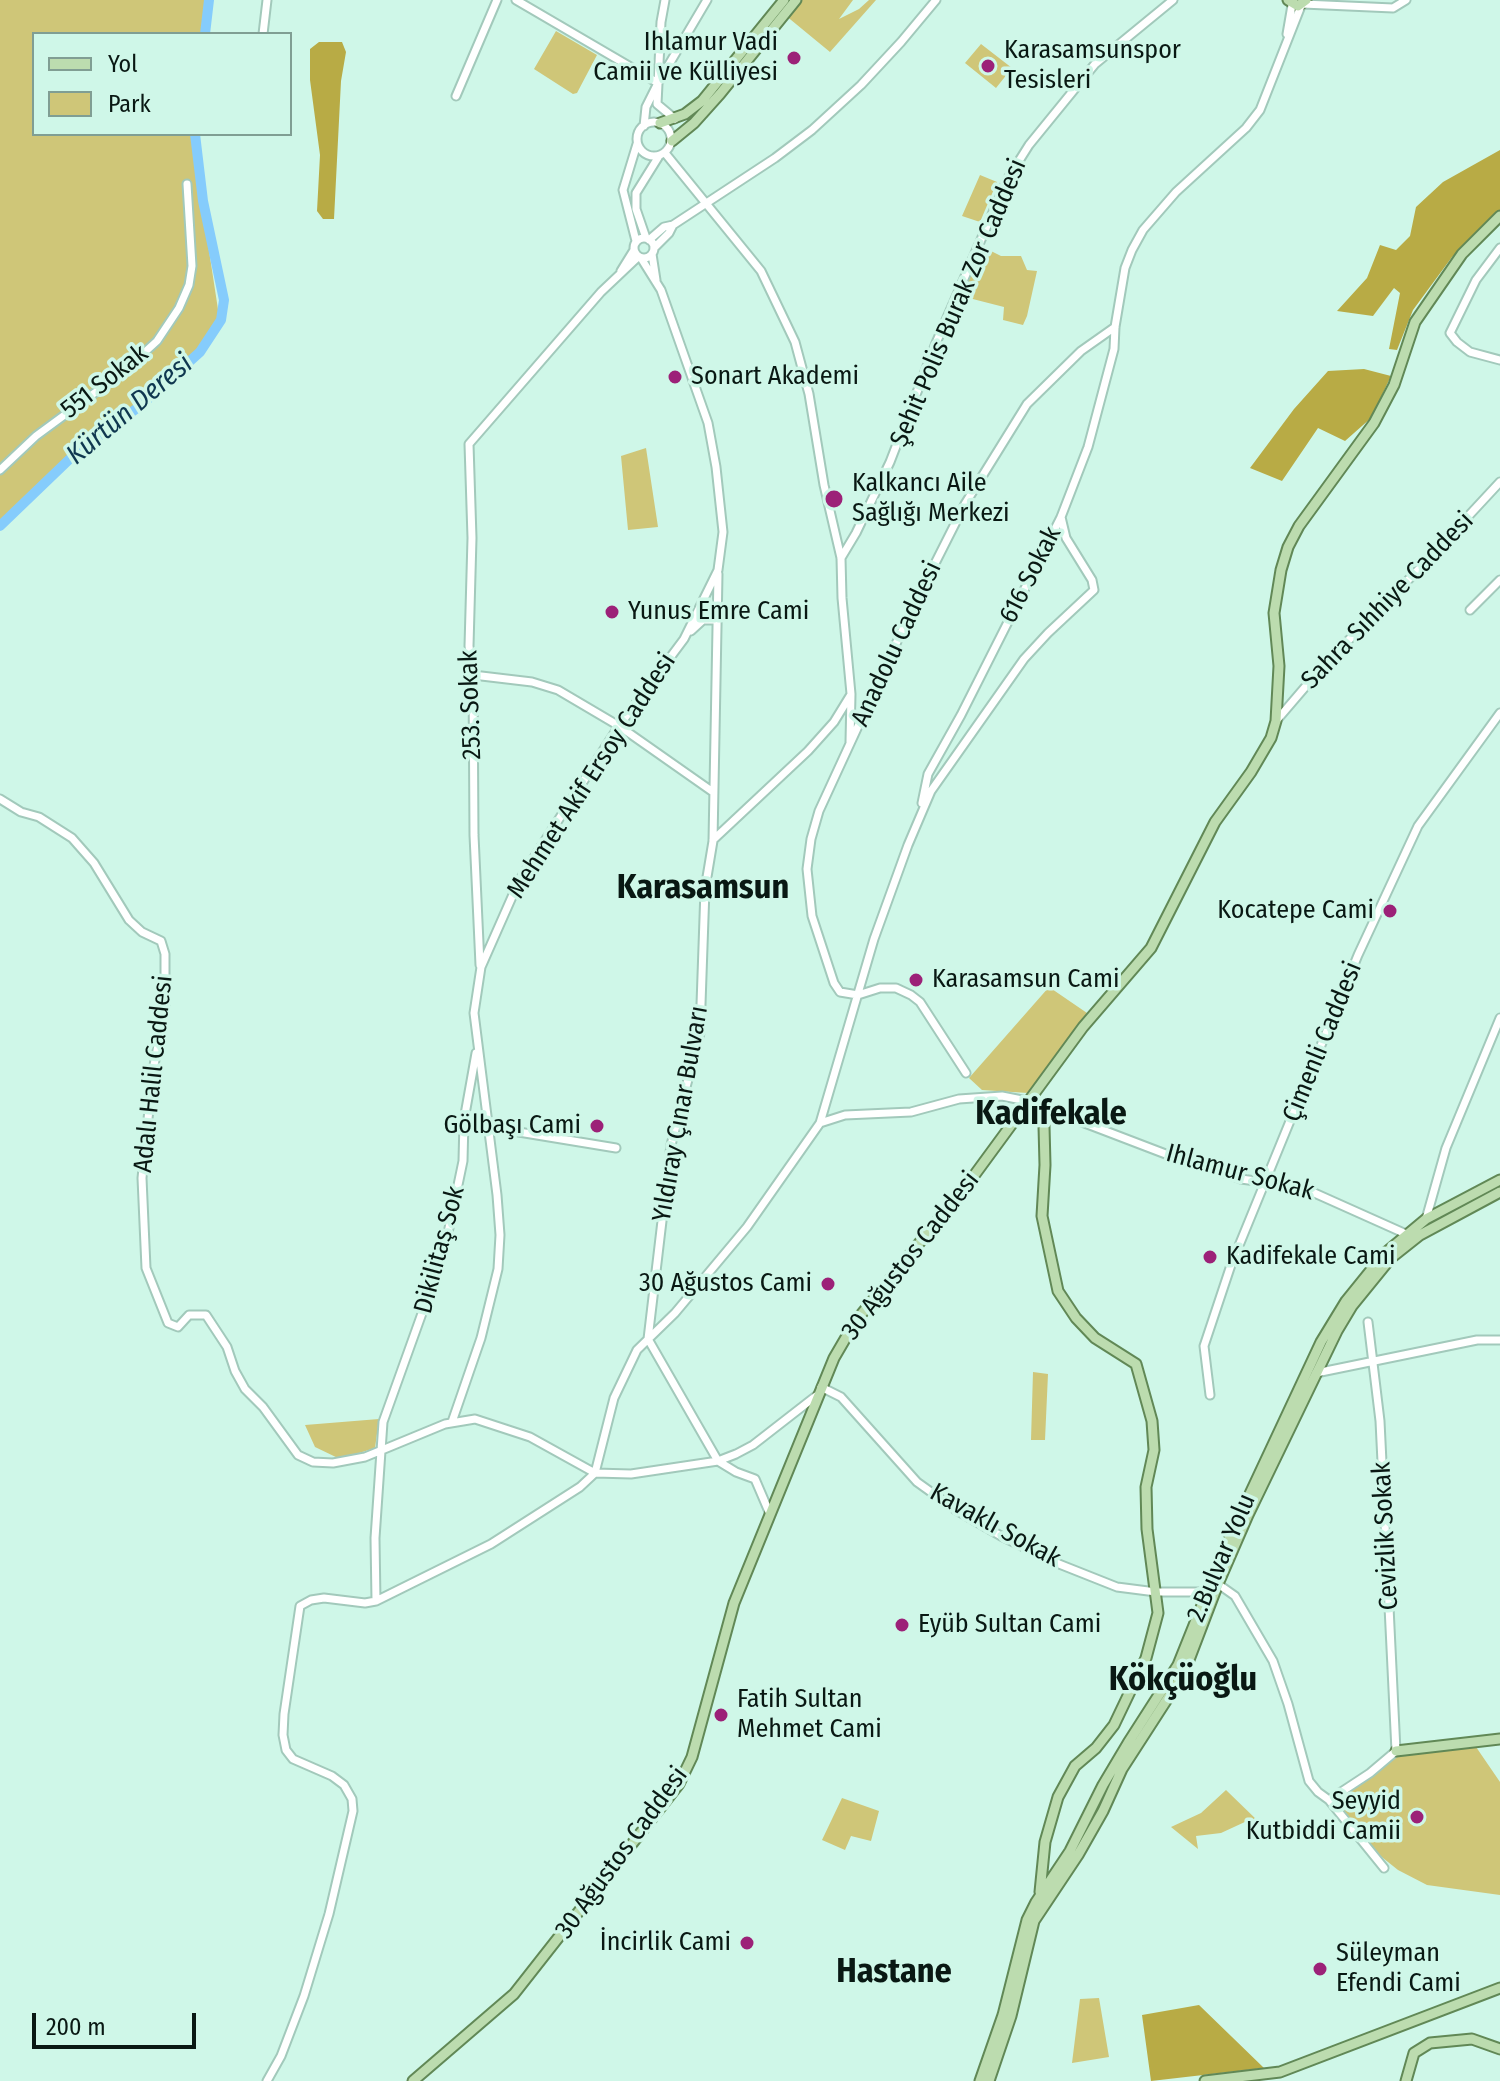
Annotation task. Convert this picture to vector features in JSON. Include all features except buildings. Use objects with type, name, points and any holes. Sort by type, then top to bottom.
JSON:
[{"type":"main road","points":[[660,123],[685,114],[712,90],[784,0]]},
{"type":"main road","points":[[672,141],[694,123],[720,94],[796,0]]},
{"type":"main road","name":"30 Ağustos Caddesi","points":[[413,2081],[514,1994],[679,1784],[692,1757],[734,1603],[819,1391],[855,1322],[973,1177],[1083,1027],[1151,948],[1215,822],[1271,738],[1276,721],[1279,666],[1274,613],[1288,547],[1299,526],[1374,423],[1394,385],[1415,322],[1462,254],[1500,216]]},
{"type":"main road","points":[[1027,1101],[1044,1126],[1042,1216],[1058,1291],[1076,1318],[1095,1338],[1136,1364],[1152,1421],[1154,1450],[1146,1501],[1158,1613],[1146,1658],[1114,1725],[1096,1748],[1075,1766],[1058,1797],[1045,1842],[1039,1897]]},
{"type":"main road","name":"2.Bulvar Yolu","points":[[980,2081],[1003,2015],[1027,1920],[1070,1851],[1128,1743],[1178,1665],[1206,1592],[1321,1342],[1346,1301],[1406,1234],[1426,1219],[1500,1180]]},
{"type":"main road","name":"2.Bulvar Yolu","points":[[989,2081],[1011,2016],[1034,1921],[1078,1855],[1135,1748],[1184,1673],[1218,1584],[1316,1373],[1352,1306],[1391,1258],[1420,1235],[1500,1192]]},
{"type":"main road","points":[[1396,1751],[1500,1739]]},
{"type":"main road","points":[[1094,1802],[1105,1806]]},
{"type":"main road","points":[[1205,2081],[1285,2070],[1500,1988]]},
{"type":"main road","points":[[1406,2081],[1414,2053],[1430,2043],[1472,2039],[1500,2049]]},
{"type":"main road","points":[[1285,2070],[1291,2081]]},
{"type":"street","points":[[263,32],[267,0]]},
{"type":"street","points":[[456,96],[497,0]]},
{"type":"street","points":[[516,0],[658,83]]},
{"type":"street","points":[[665,0],[657,104],[675,119]]},
{"type":"street","points":[[644,126],[646,107],[658,83],[707,0]]},
{"type":"street","points":[[638,252],[648,239],[664,227],[673,225],[790,148],[812,130],[861,85],[936,0]]},
{"type":"street","name":"Şehit Polis Burak Zor Caddesi","points":[[841,558],[890,462],[936,343],[1007,180],[1029,145],[1095,64],[1173,0]]},
{"type":"street","points":[[1115,327],[1125,268],[1143,230],[1176,192],[1246,128],[1260,110],[1300,2],[1321,6],[1393,8],[1406,0]]},
{"type":"street","points":[[652,122],[667,127],[672,141],[639,187],[635,199],[637,216],[653,251],[656,280],[638,252],[623,190],[638,134],[652,122]]},
{"type":"street","points":[[637,144],[643,153],[662,154],[761,271],[795,342],[809,394],[824,485],[841,558],[851,694],[850,745]]},
{"type":"street","name":"551 Sokak","points":[[0,470],[36,436],[123,372],[157,341],[179,308],[189,285],[192,266],[187,184]]},
{"type":"street","points":[[638,252],[648,258],[673,225]]},
{"type":"street","points":[[1500,248],[1476,280],[1450,333],[1470,352],[1500,360]]},
{"type":"street","name":"253. Sokak","points":[[481,967],[474,848],[473,675],[469,646],[472,523],[469,444],[638,252]]},
{"type":"street","name":"Mehmet Akif Ersoy Caddesi","points":[[452,1422],[481,1338],[498,1269],[500,1231],[474,1013],[481,967],[519,881],[619,726],[684,639],[718,570],[723,532],[708,423],[656,280]]},
{"type":"street","name":"616 Sokak","points":[[920,813],[928,774],[1061,517],[1088,447],[1114,349],[1115,327]]},
{"type":"street","name":"Anadolu Caddesi","points":[[858,995],[840,992],[834,983],[812,916],[807,869],[819,811],[938,556],[997,452],[1027,404],[1081,351],[1115,327]]},
{"type":"street","name":"Sahra Sıhhiye Caddesi","points":[[1276,721],[1324,665],[1500,482]]},
{"type":"street","points":[[267,2081],[281,2056],[304,1996],[329,1914],[353,1811],[352,1799],[344,1785],[332,1776],[293,1759],[286,1750],[284,1714],[300,1606],[324,1598],[365,1603],[376,1601],[491,1544],[580,1487],[595,1473],[614,1398],[637,1350],[675,1313],[747,1227],[820,1123],[874,939],[920,813],[942,773],[1007,681],[1048,633],[1094,590],[1092,580],[1066,538],[1061,517]]},
{"type":"street","name":"Yıldıray Çınar Bulvarı","points":[[648,1339],[671,1145],[700,1033],[705,889],[713,841],[718,570]]},
{"type":"street","points":[[1470,610],[1500,580]]},
{"type":"street","points":[[700,608],[707,602],[718,606]]},
{"type":"street","points":[[684,639],[703,620],[717,620]]},
{"type":"street","points":[[473,675],[532,682],[558,690],[619,726],[713,792]]},
{"type":"street","points":[[713,841],[808,751],[834,722],[851,694]]},
{"type":"street","name":"Çimenli Caddesi","points":[[1210,1395],[1204,1346],[1231,1265],[1358,955],[1418,826],[1500,713]]},
{"type":"street","name":"Adalı Halil Caddesi","points":[[0,799],[21,812],[39,817],[72,838],[94,863],[129,920],[142,932],[161,941],[165,954],[165,1011],[153,1070],[142,1178],[146,1268],[168,1323],[178,1327],[189,1315],[206,1315],[227,1347],[239,1379],[298,1455],[313,1462],[333,1463],[381,1451],[452,1422],[475,1419],[513,1430],[595,1473],[631,1474],[718,1461],[753,1445],[819,1391]]},
{"type":"street","points":[[858,995],[880,988],[896,988],[911,995],[920,1002],[966,1073]]},
{"type":"street","points":[[1426,1219],[1446,1148],[1500,1018]]},
{"type":"street","name":"Dikilitaş Sok","points":[[376,1601],[375,1538],[383,1422],[426,1308],[448,1237],[463,1161],[464,1120],[477,1045]]},
{"type":"street","name":"Ihlamur Sokak","points":[[820,1123],[845,1115],[911,1112],[959,1099],[1002,1096],[1027,1101],[1197,1166],[1265,1183],[1301,1187],[1406,1234]]},
{"type":"street","points":[[464,1120],[470,1124],[616,1148]]},
{"type":"street","name":"Cevizlik Sokak","points":[[1368,1322],[1374,1361],[1388,1560],[1396,1751]]},
{"type":"street","points":[[648,1339],[718,1461],[755,1479],[771,1516]]},
{"type":"street","points":[[1316,1373],[1477,1340],[1500,1340]]},
{"type":"street","name":"Kavaklı Sokak","points":[[819,1391],[841,1397],[917,1482],[956,1510],[1001,1536],[1117,1587],[1156,1592],[1206,1592]]},
{"type":"street","points":[[1218,1584],[1235,1596],[1273,1661],[1309,1781],[1329,1800],[1384,1868]]},
{"type":"street","points":[[1329,1800],[1370,1773],[1396,1751]]},
{"type":"green space","points":[[0,0],[208,0],[202,32],[32,32],[32,136],[194,136],[219,316],[200,352],[77,452],[0,526]]},
{"type":"green space","points":[[798,0],[853,0],[839,19],[869,0],[876,0],[830,52],[785,15]]},
{"type":"green space","points":[[556,31],[597,55],[577,93],[573,94],[534,69]]},
{"type":"green space","name":"Karasamsunspor Tesisleri","points":[[981,44],[1012,68],[996,88],[965,63]]},
{"type":"green space","points":[[980,175],[997,182],[980,222],[962,216]]},
{"type":"green space","points":[[981,246],[1001,256],[1021,256],[1027,270],[1037,271],[1023,325],[1003,320],[1004,307],[961,296]]},
{"type":"green space","points":[[646,448],[658,527],[628,530],[621,456]]},
{"type":"green space","points":[[1049,987],[1087,1013],[1028,1093],[982,1090],[969,1078]]},
{"type":"green space","points":[[1033,1372],[1048,1374],[1045,1440],[1031,1440]]},
{"type":"green space","points":[[379,1419],[375,1448],[340,1459],[315,1447],[305,1425]]},
{"type":"green space","points":[[1474,1744],[1500,1782],[1500,1895],[1427,1885],[1398,1870],[1378,1854],[1335,1799],[1399,1755]]},
{"type":"green space","points":[[1226,1790],[1259,1822],[1247,1821],[1221,1833],[1196,1836],[1198,1849],[1171,1827],[1201,1813]]},
{"type":"green space","points":[[842,1798],[879,1811],[871,1841],[851,1836],[845,1850],[822,1840]]},
{"type":"green space","points":[[1099,1998],[1109,2057],[1072,2063],[1080,1999]]},
{"type":"shaded area","points":[[319,42],[342,42],[346,52],[341,81],[334,219],[323,219],[317,211],[320,155],[310,80],[310,49]]},
{"type":"shaded area","points":[[1500,150],[1500,214],[1452,257],[1413,310],[1397,350],[1389,349],[1400,293],[1394,288],[1373,316],[1337,311],[1367,278],[1380,245],[1396,250],[1410,236],[1416,207],[1443,182]]},
{"type":"shaded area","points":[[1364,369],[1391,376],[1371,418],[1345,441],[1318,428],[1282,481],[1250,468],[1294,409],[1328,371]]},
{"type":"shaded area","points":[[1199,2005],[1264,2068],[1151,2081],[1142,2015]]},
{"type":"waterway","name":"Kürtün Deresi","points":[[205,32],[209,0]]},
{"type":"waterway","name":"Kürtün Deresi","points":[[0,526],[77,452],[140,406],[200,352],[221,320],[224,300],[203,201],[195,136]]},
{"type":"place","name":"Ihlamur Vadi Camii ve Külliyesi","points":[[794,58]]},
{"type":"place","name":"Karasamsunspor Tesisleri","points":[[988,66]]},
{"type":"place","name":"Sonart Akademi","points":[[675,377]]},
{"type":"place","name":"Kalkancı Aile Sağlığı Merkezi","points":[[834,499]]},
{"type":"place","name":"Yunus Emre Cami","points":[[612,612]]},
{"type":"place","name":"Kocatepe Cami","points":[[1390,911]]},
{"type":"place","name":"Karasamsun Cami","points":[[916,980]]},
{"type":"place","name":"Gölbaşı Cami","points":[[597,1126]]},
{"type":"place","name":"Kadifekale Cami","points":[[1210,1257]]},
{"type":"place","name":"30 Ağustos Cami","points":[[828,1284]]},
{"type":"place","name":"Eyüb Sultan Cami","points":[[902,1625]]},
{"type":"place","name":"Fatih Sultan Mehmet Cami","points":[[721,1715]]},
{"type":"place","name":"Seyyid Kutbiddi Camii","points":[[1417,1817]]},
{"type":"place","name":"İncirlik Cami","points":[[747,1943]]},
{"type":"place","name":"Süleyman Efendi Cami","points":[[1320,1969]]},
{"type":"district","name":"Karasamsun","points":[[703,889]]},
{"type":"district","name":"Kadifekale","points":[[1051,1115]]},
{"type":"district","name":"Kökçüoğlu","points":[[1183,1681]]},
{"type":"district","name":"Hastane","points":[[894,1973]]}]
